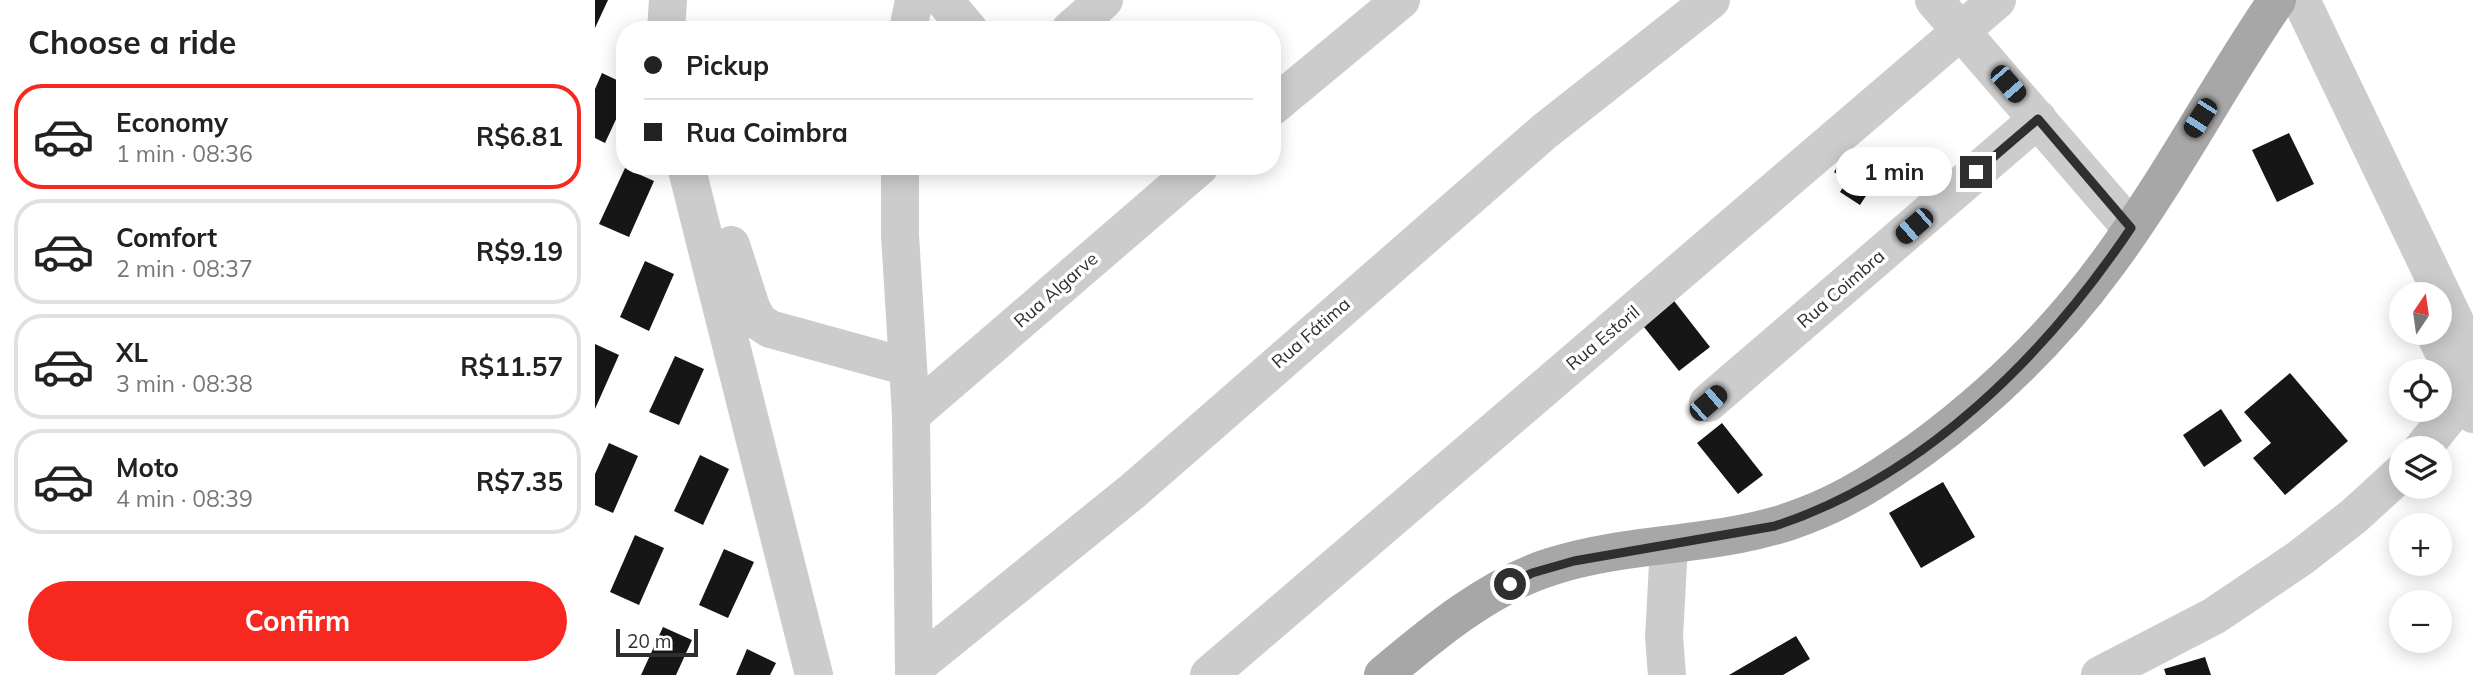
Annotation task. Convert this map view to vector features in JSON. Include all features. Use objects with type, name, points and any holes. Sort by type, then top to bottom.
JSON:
[{"type":"main road","points":[[1383,675],[1459,617],[1532,573],[1619,551],[1669,547],[1775,526],[1803,517],[1857,494],[1966,415],[2004,381],[2079,299],[2131,228],[2284,2]]},
{"type":"street","points":[[645,0],[646,21]]},
{"type":"street","points":[[667,21],[668,0]]},
{"type":"street","points":[[910,21],[914,0]]},
{"type":"street","points":[[944,0],[962,21]]},
{"type":"street","points":[[1080,21],[1104,0]]},
{"type":"street","points":[[1281,100],[1401,0]]},
{"type":"street","name":"Rua Fátima","points":[[914,671],[1134,490],[1545,131],[1711,0]]},
{"type":"street","points":[[1934,0],[2131,228]]},
{"type":"street","name":"Rua Estoril","points":[[1209,675],[1963,32],[1997,0]]},
{"type":"street","points":[[2284,2],[2410,282]]},
{"type":"street","points":[[2284,2],[2473,359]]},
{"type":"street","name":"Rua Coimbra","points":[[1708,403],[2038,119]]},
{"type":"street","points":[[688,175],[814,675]]},
{"type":"street","points":[[710,175],[758,321],[770,329],[908,367]]},
{"type":"street","points":[[903,175],[911,415],[914,671]]},
{"type":"street","name":"Rua Algarve","points":[[911,415],[1190,175]]},
{"type":"street","points":[[2434,436],[2470,396],[2441,345]]},
{"type":"street","points":[[2100,675],[2214,617],[2300,558],[2354,516],[2389,484]]},
{"type":"street","points":[[1667,675],[1664,637],[1669,547]]},
{"type":"building","points":[[595,0],[608,0],[595,28]]},
{"type":"building","points":[[602,73],[616,80],[616,119],[605,143],[595,138],[595,89]]},
{"type":"building","points":[[2289,133],[2314,184],[2277,202],[2252,150]]},
{"type":"building","points":[[1843,158],[1877,179],[1860,205],[1840,192],[1847,181],[1834,172]]},
{"type":"building","points":[[622,175],[641,175],[654,181],[629,237],[599,224]]},
{"type":"building","points":[[645,261],[674,274],[649,331],[620,317]]},
{"type":"building","points":[[1671,297],[1710,347],[1679,371],[1640,322]]},
{"type":"building","points":[[595,344],[619,355],[595,409]]},
{"type":"building","points":[[675,356],[704,369],[679,425],[649,412]]},
{"type":"building","points":[[2290,373],[2348,441],[2285,495],[2253,458],[2271,443],[2244,412]]},
{"type":"building","points":[[2221,409],[2242,441],[2204,467],[2183,435]]},
{"type":"building","points":[[1722,423],[1763,475],[1738,494],[1697,443]]},
{"type":"building","points":[[609,443],[638,456],[613,513],[595,505],[595,474]]},
{"type":"building","points":[[700,455],[729,469],[703,525],[674,511]]},
{"type":"building","points":[[1943,482],[1975,537],[1921,568],[1889,513]]},
{"type":"building","points":[[635,535],[664,548],[639,605],[610,592]]},
{"type":"building","points":[[724,549],[754,562],[728,618],[699,605]]},
{"type":"building","points":[[663,627],[692,640],[676,675],[641,675]]},
{"type":"building","points":[[1796,636],[1810,659],[1783,675],[1729,675]]},
{"type":"building","points":[[747,649],[776,663],[770,675],[736,675]]},
{"type":"building","points":[[2205,657],[2211,675],[2166,675],[2164,669]]},
{"type":"route","points":[[1510,584],[1552,566],[1619,551],[1669,547],[1775,526],[1803,517],[1857,494],[1966,415],[2004,381],[2079,299],[2109,262],[2131,228],[2038,119],[1976,172]]}]
